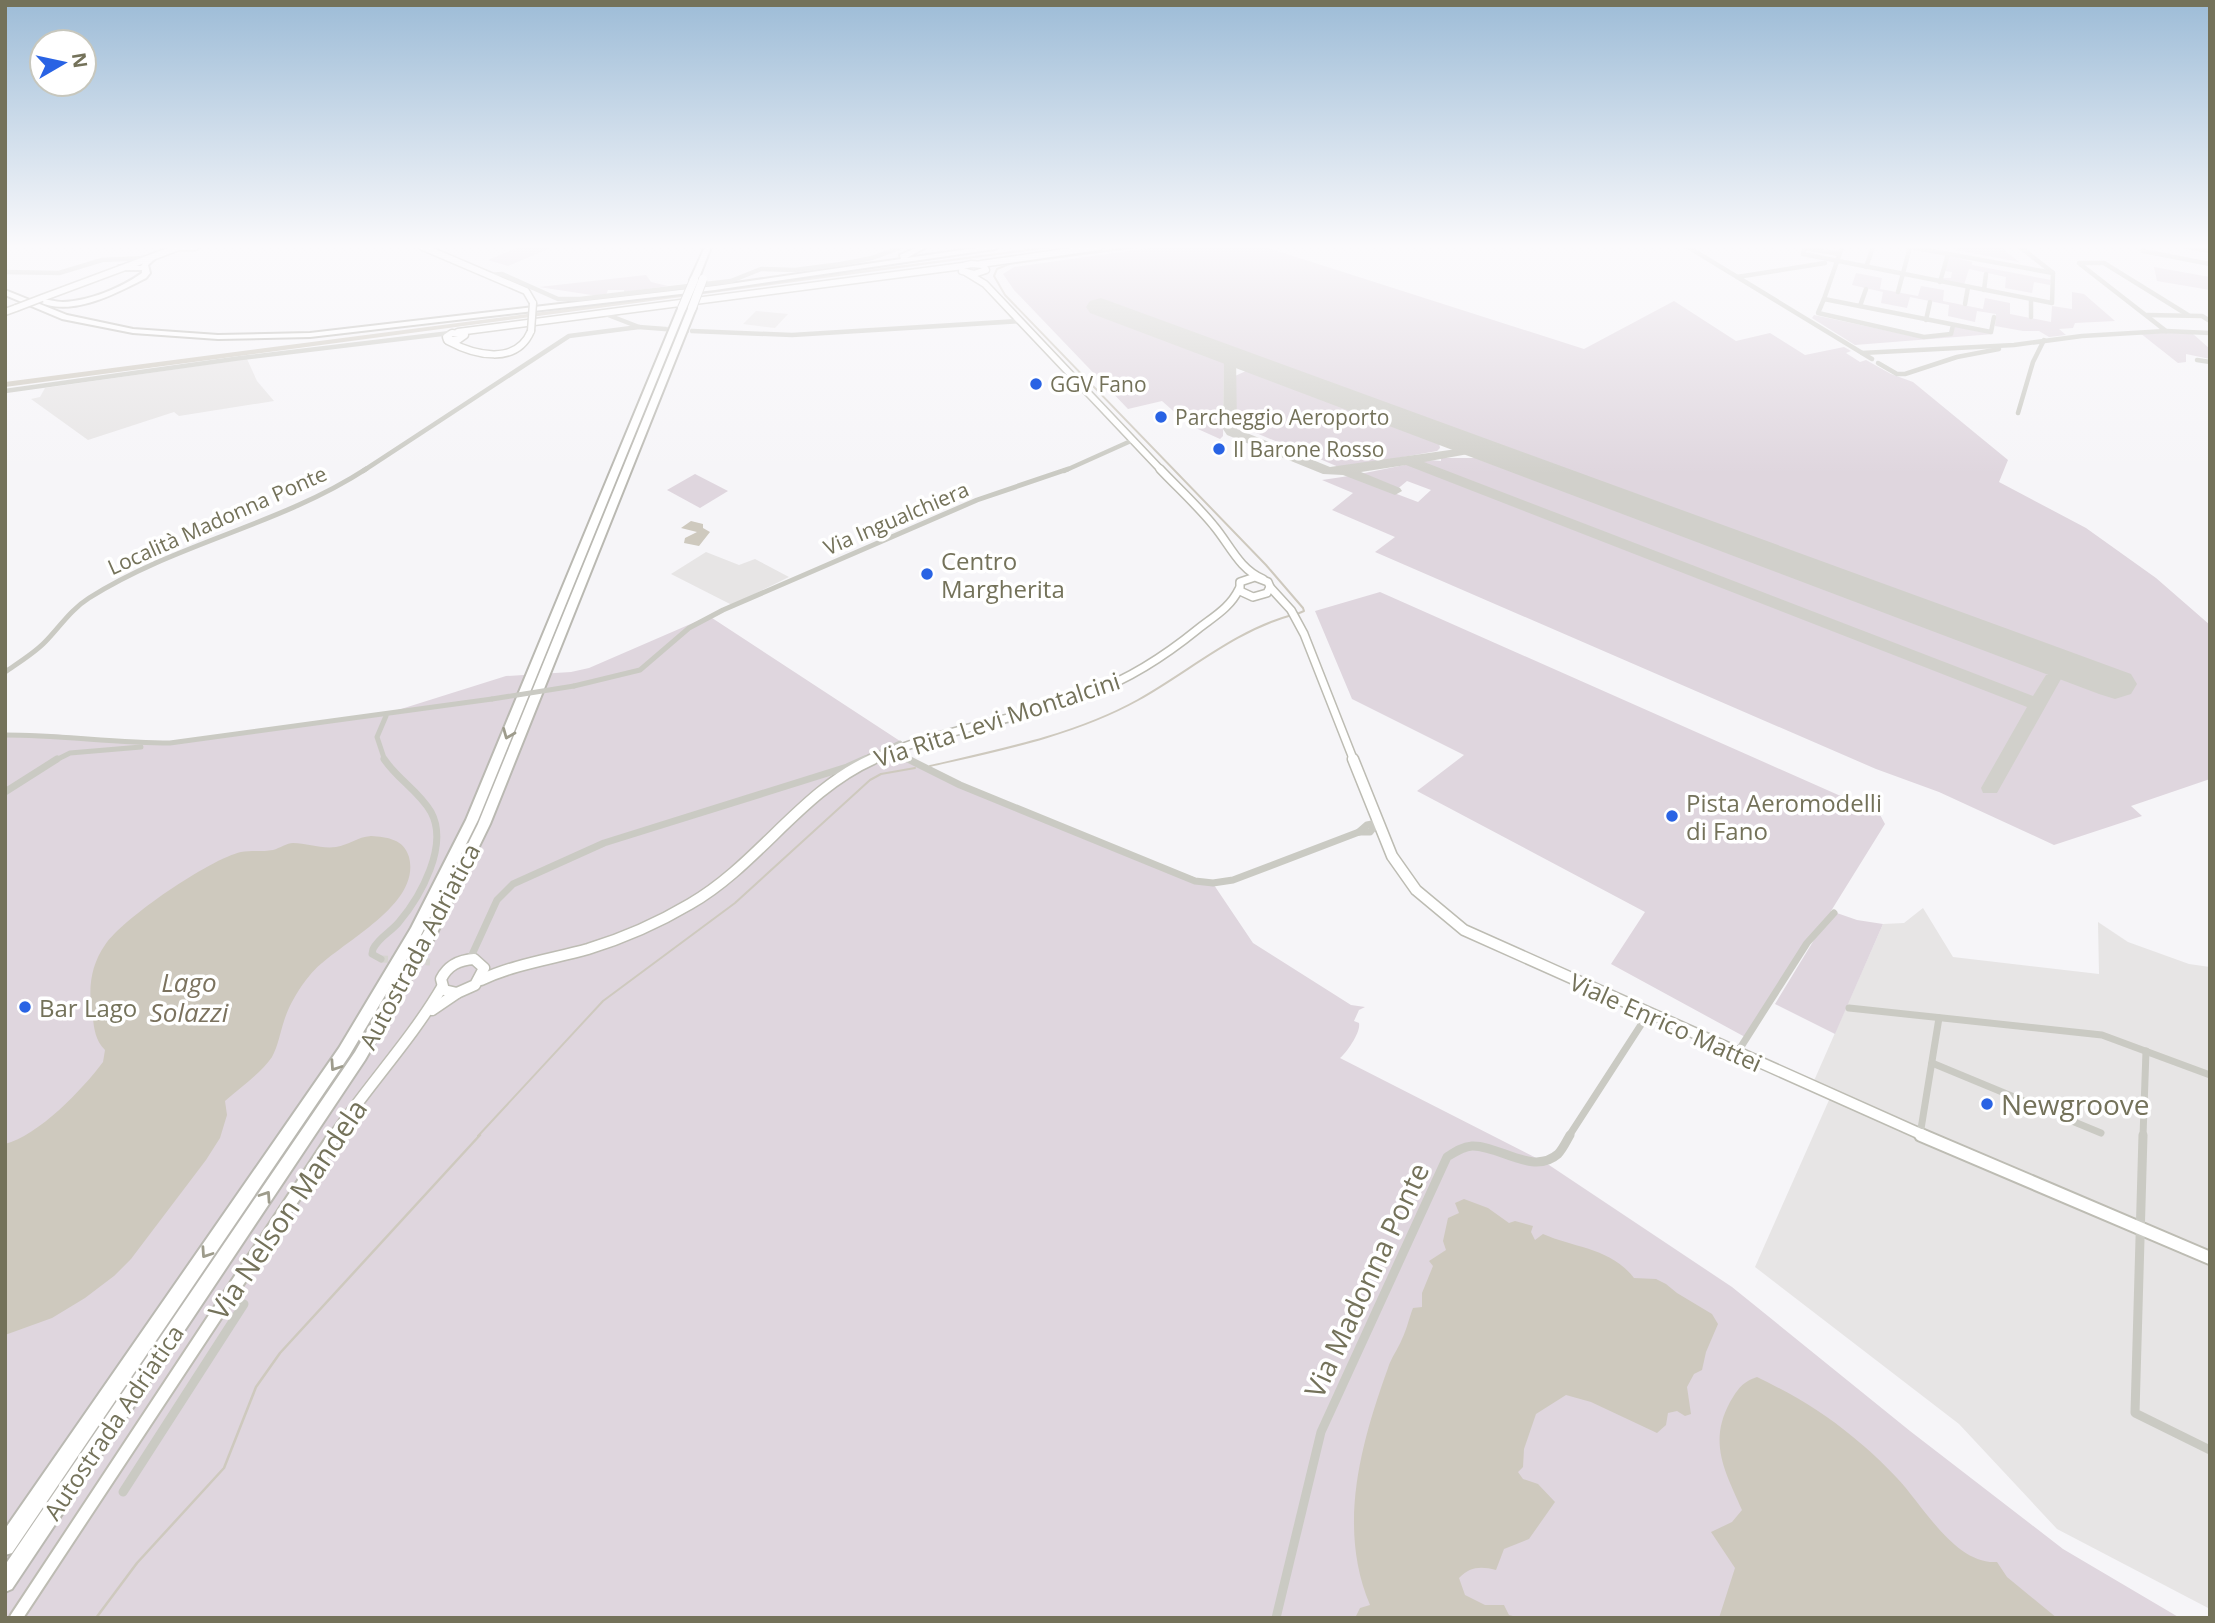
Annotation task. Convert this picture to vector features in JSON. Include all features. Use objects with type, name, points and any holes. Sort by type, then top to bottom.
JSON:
[{"type":"highway","points":[[93,323],[133,331],[218,337],[310,335],[416,323]]},
{"type":"highway","points":[[110,323],[138,328],[231,335],[349,330],[406,323]]},
{"type":"highway","points":[[116,323],[138,328]]},
{"type":"highway","name":"Autostrada Adriatica","points":[[5,1546],[344,1052],[416,931],[472,820],[681,323]]},
{"type":"highway","name":"Autostrada Adriatica","points":[[5,1583],[360,1055],[431,931],[484,824],[681,323]]},
{"type":"main road","points":[[1242,565],[1243,579]]},
{"type":"main road","points":[[1243,579],[1262,579],[1270,587],[1267,593],[1255,597],[1239,589],[1238,584],[1243,579]]},
{"type":"street","points":[[447,340],[446,337],[526,323]]},
{"type":"street","points":[[411,338],[447,340],[484,355],[511,350],[523,344],[531,331],[532,323]]},
{"type":"street","name":"Località Madonna Ponte","points":[[628,323],[639,327]]},
{"type":"street","points":[[692,331],[792,335],[992,323]]},
{"type":"street","points":[[1022,323],[1214,527],[1242,565],[1251,574],[1262,579]]},
{"type":"street","points":[[1812,323],[1871,359]]},
{"type":"street","points":[[1856,323],[1924,337],[1951,334],[1953,325]]},
{"type":"street","points":[[1941,323],[1987,331],[1993,331],[1994,323]]},
{"type":"street","points":[[2156,323],[2166,331]]},
{"type":"street","name":"Località Madonna Ponte","points":[[5,672],[43,644],[72,610],[90,597],[191,547],[292,510],[348,481],[569,336],[639,327],[665,329]]},
{"type":"street","points":[[1878,363],[1897,374],[1905,374],[1947,360],[2043,340],[2166,331],[2210,333]]},
{"type":"street","points":[[459,335],[464,349]]},
{"type":"street","points":[[5,391],[241,358],[459,335]]},
{"type":"street","points":[[447,340],[459,335]]},
{"type":"street","points":[[2018,413],[2033,362],[2043,340]]},
{"type":"street","points":[[1862,353],[2010,345]]},
{"type":"street","points":[[2197,360],[2210,362]]},
{"type":"street","name":"Via Ingualchiera","points":[[386,716],[574,686],[640,670],[689,628],[934,518],[977,500],[1055,475],[1133,440]]},
{"type":"street","name":"Via Ingualchiera","points":[[1118,448],[1140,447]]},
{"type":"street","name":"Viale Enrico Mattei","points":[[1270,587],[1298,622],[1373,810],[1371,827],[1384,837],[1402,872],[1416,890],[1464,930],[1920,1135],[2210,1258]]},
{"type":"street","name":"Via Rita Levi Montalcini","points":[[481,980],[514,966],[615,941],[647,927],[708,893],[736,871],[810,799],[856,766],[925,739],[1094,692],[1152,663],[1226,607],[1239,589]]},
{"type":"street","points":[[1255,597],[1280,602],[1291,610]]},
{"type":"street","name":"Via Rita Levi Montalcini","points":[[1226,607],[1255,597]]},
{"type":"street","points":[[5,792],[57,759],[70,754],[386,716]]},
{"type":"street","points":[[382,959],[372,954],[372,950],[399,922],[414,901],[426,876],[437,834],[433,816],[391,766],[377,743],[378,732],[386,716]]},
{"type":"street","points":[[5,735],[92,737],[149,744]]},
{"type":"street","points":[[470,959],[497,900],[513,884],[604,843],[847,767],[900,743]]},
{"type":"street","points":[[906,758],[973,791],[1195,881],[1213,883],[1233,880],[1371,827]]},
{"type":"street","points":[[1737,1053],[1807,943],[1834,913]]},
{"type":"street","points":[[470,959],[483,965],[481,980],[468,990],[448,992],[442,987],[441,979],[445,971],[459,961],[470,959]]},
{"type":"street","name":"Via Rita Levi Montalcini","points":[[483,965],[514,966]]},
{"type":"street","name":"Via Nelson Mandela","points":[[16,1618],[347,1117],[379,1072],[425,1016],[442,987]]},
{"type":"street","name":"Via Nelson Mandela","points":[[425,1016],[457,993]]},
{"type":"street","points":[[1849,1008],[2102,1035],[2210,1075]]},
{"type":"street","name":"Via Madonna Ponte","points":[[1276,1618],[1321,1432],[1447,1157],[1466,1145],[1481,1147],[1529,1163],[1546,1162],[1558,1154],[1648,1014]]},
{"type":"street","points":[[1920,1135],[1939,1018]]},
{"type":"street","points":[[2146,1051],[2135,1413],[2210,1450]]},
{"type":"street","points":[[1932,1063],[2101,1133]]},
{"type":"street","points":[[123,1492],[244,1304]]},
{"type":"shaded area","points":[[744,323],[780,323],[775,328]]},
{"type":"shaded area","points":[[1045,323],[1502,323],[1584,349],[1633,323],[1708,323],[1736,341],[1770,333],[1805,355],[1844,347],[1851,351],[1846,353],[1860,362],[1866,360],[1913,382],[2008,460],[1999,482],[2086,528],[2156,578],[2210,625],[2210,779],[2131,806],[2142,816],[2054,845],[1939,792],[1876,769],[1375,552],[1395,537],[1332,510],[1353,493],[1322,480],[1349,476],[1418,502],[1431,490],[1407,481],[1395,491],[1355,475],[1429,460],[1441,461],[1441,458],[1477,458],[1439,443],[1440,448],[1437,451],[1341,468],[1301,451],[1306,448],[1298,444],[1292,448],[1249,430],[1247,426],[1235,426],[1235,376],[1246,371],[1224,363],[1223,436],[1220,439],[1189,425],[1162,401],[1128,409]]},
{"type":"shaded area","points":[[1820,323],[1850,323],[1921,338],[1949,333],[1952,326],[1994,334],[1855,345]]},
{"type":"shaded area","points":[[1995,323],[2080,323],[2075,323],[2073,328],[2059,329],[2066,335],[2049,337],[2039,331],[1995,326]]},
{"type":"shaded area","points":[[2140,333],[2192,333],[2210,349],[2210,359],[2186,354],[2186,362],[2178,363]]},
{"type":"shaded area","points":[[247,359],[257,381],[274,401],[179,416],[174,412],[88,440],[31,399],[40,397],[45,388]]},
{"type":"shaded area","points":[[695,474],[728,491],[700,508],[667,490]]},
{"type":"shaded area","points":[[706,552],[739,565],[755,559],[789,577],[732,605],[671,574]]},
{"type":"shaded area","name":"Pista Aeromodelli di Fano","points":[[1380,592],[1879,813],[1885,824],[1831,911],[1857,920],[1883,924],[1835,1034],[1775,1004],[1828,917],[1745,1037],[1611,964],[1645,912],[1417,791],[1464,755],[1352,699],[1315,611]]},
{"type":"shaded area","points":[[709,616],[903,743],[912,759],[945,780],[1214,885],[1253,943],[1351,1005],[1365,1007],[1359,1010],[1354,1021],[1359,1023],[1356,1036],[1340,1058],[1546,1163],[1732,1287],[1910,1431],[2063,1549],[2180,1618],[5,1618],[5,733],[52,734],[160,744],[382,715],[506,676],[571,672],[589,668]]},
{"type":"shaded area","points":[[1923,908],[1953,957],[2099,974],[2098,922],[2128,942],[2189,964],[2210,967],[2210,1609],[2057,1529],[1959,1424],[1755,1267],[1829,1100],[1831,1091],[1813,1083],[1883,924],[1904,923]]},
{"type":"water","points":[[461,323],[488,323],[5,387],[5,382]]},
{"type":"water","points":[[691,521],[703,524],[703,528],[710,532],[699,546],[684,543],[685,538],[697,532],[681,528]]},
{"type":"water","name":"Lago Solazzi","points":[[371,836],[394,840],[407,851],[410,875],[403,892],[374,923],[322,963],[306,980],[289,1009],[272,1057],[256,1075],[225,1101],[227,1115],[220,1138],[131,1259],[85,1298],[52,1318],[5,1335],[5,1144],[45,1122],[72,1098],[103,1062],[105,1050],[95,1032],[90,994],[94,969],[105,945],[129,920],[168,891],[227,857],[245,851],[273,850],[293,843],[336,847]]},
{"type":"water","points":[[1464,1199],[1488,1208],[1509,1223],[1515,1221],[1533,1226],[1531,1232],[1535,1240],[1543,1234],[1615,1260],[1634,1278],[1656,1279],[1712,1314],[1718,1324],[1706,1352],[1702,1370],[1694,1374],[1687,1387],[1691,1414],[1685,1416],[1677,1411],[1668,1413],[1666,1425],[1657,1433],[1591,1402],[1566,1395],[1536,1414],[1524,1449],[1523,1467],[1518,1472],[1523,1479],[1538,1484],[1555,1502],[1529,1539],[1504,1549],[1496,1570],[1476,1568],[1459,1578],[1465,1595],[1485,1605],[1504,1605],[1509,1615],[1521,1618],[1355,1618],[1360,1608],[1370,1605],[1360,1575],[1354,1516],[1356,1485],[1369,1426],[1389,1364],[1404,1335],[1413,1308],[1422,1307],[1422,1293],[1433,1266],[1429,1261],[1446,1250],[1443,1241],[1448,1218],[1459,1213],[1455,1203]]},
{"type":"water","points":[[1757,1377],[1807,1404],[1853,1437],[1897,1478],[1953,1544],[1967,1554],[1997,1562],[2007,1577],[2057,1618],[1719,1618],[1735,1568],[1711,1532],[1732,1522],[1742,1510],[1721,1457],[1720,1431],[1735,1393]]},
{"type":"waterway","points":[[1032,323],[1266,565],[1303,608],[1304,611],[1297,614]]},
{"type":"waterway","points":[[930,766],[1037,740],[1089,723],[1138,700],[1231,641],[1292,615]]},
{"type":"waterway","points":[[478,1136],[603,1001],[735,903],[870,780],[881,774],[915,768]]},
{"type":"waterway","points":[[96,1618],[137,1563],[224,1468],[256,1387],[280,1353],[480,1135]]},
{"type":"taxiway","points":[[1230,355],[1232,432],[1328,471],[1407,460]]},
{"type":"taxiway","points":[[1407,460],[1480,448]]},
{"type":"taxiway","points":[[1407,460],[2036,704]]},
{"type":"taxiway","points":[[1346,471],[1395,491]]},
{"type":"taxiway","points":[[1990,788],[2052,679]]},
{"type":"runway","points":[[1143,323],[2115,684]]},
{"type":"tunnel","points":[[665,329],[692,331]]},
{"type":"tunnel","points":[[381,959],[400,960]]},
{"type":"tunnel","points":[[415,961],[430,962]]},
{"type":"place","name":"GGV Fano","points":[[1036,384]]},
{"type":"place","name":"Parcheggio Aeroporto","points":[[1161,417]]},
{"type":"place","name":"Il Barone Rosso","points":[[1219,449]]},
{"type":"place","name":"Centro Margherita","points":[[927,574]]},
{"type":"place","name":"Pista Aeromodelli di Fano","points":[[1672,816]]},
{"type":"place","name":"Bar Lago","points":[[25,1007]]},
{"type":"place","name":"Newgroove","points":[[1987,1104]]}]
